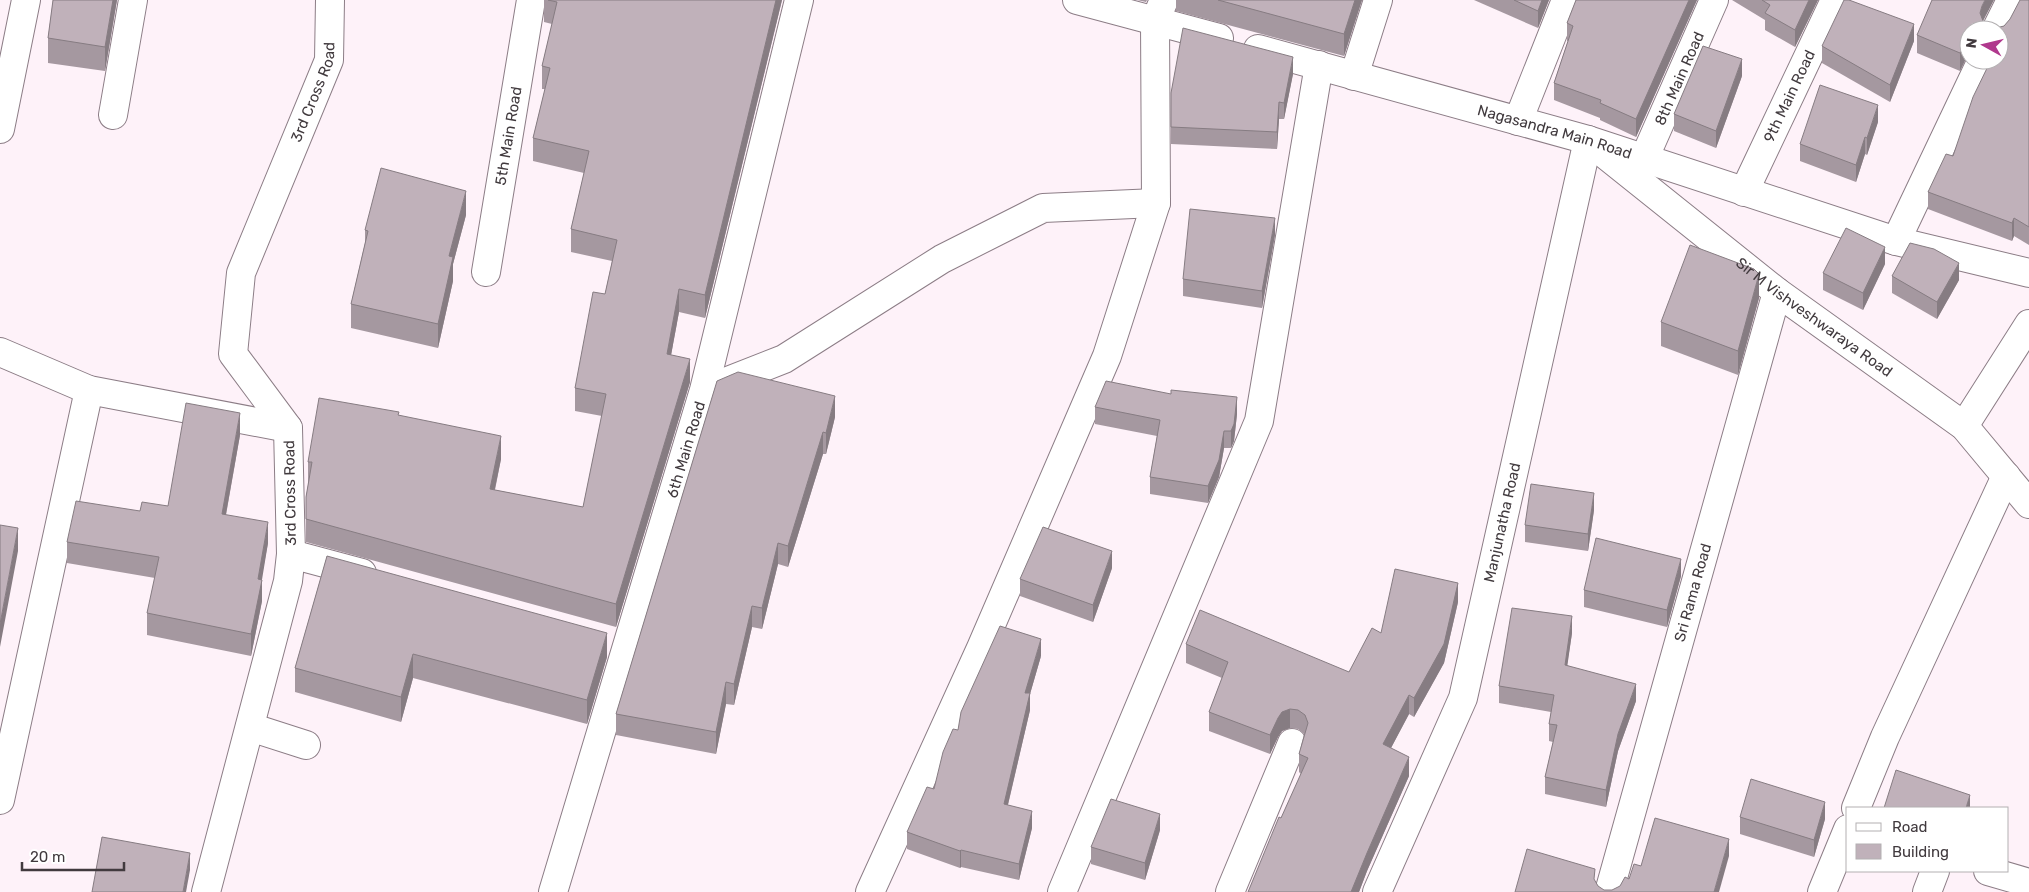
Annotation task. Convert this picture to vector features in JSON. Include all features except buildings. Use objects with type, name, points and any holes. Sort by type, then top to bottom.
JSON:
[{"type":"street","points":[[0,129],[26,0]]},
{"type":"street","points":[[113,115],[133,0]]},
{"type":"street","name":"3rd Cross Road","points":[[206,892],[288,582],[291,554],[288,428],[233,354],[241,273],[329,60],[330,0]]},
{"type":"street","name":"5th Main Road","points":[[486,272],[531,0]]},
{"type":"street","name":"6th Main Road","points":[[553,892],[617,644],[704,390],[800,0]]},
{"type":"street","name":"Nagasandra Main Road","points":[[1077,0],[1159,11],[1354,76],[1588,140],[1896,241],[2029,273]]},
{"type":"street","points":[[1354,76],[1378,0]]},
{"type":"street","points":[[1518,121],[1566,0]]},
{"type":"street","name":"8th Main Road","points":[[1644,159],[1714,0]]},
{"type":"street","name":"9th Main Road","points":[[1744,192],[1835,0]]},
{"type":"street","points":[[2001,20],[2011,0]]},
{"type":"street","points":[[870,892],[981,648],[1107,356],[1156,203],[1159,11]]},
{"type":"street","points":[[1062,892],[1259,421],[1320,65]]},
{"type":"street","points":[[1896,241],[1977,70]]},
{"type":"street","name":"Sir M Vishveshwaraya Road","points":[[1588,140],[1777,292],[1964,426],[2029,504]]},
{"type":"street","name":"Manjunatha Road","points":[[1377,892],[1463,698],[1588,140]]},
{"type":"street","points":[[704,390],[784,359],[942,259],[1043,208],[1156,203]]},
{"type":"street","name":"Sri Rama Road","points":[[1609,892],[1777,292]]},
{"type":"street","points":[[1964,426],[2029,324]]},
{"type":"street","points":[[0,352],[89,390],[288,428]]},
{"type":"street","points":[[0,800],[89,390]]},
{"type":"street","points":[[1856,807],[1885,737],[2006,476]]},
{"type":"street","points":[[291,554],[387,580]]},
{"type":"street","points":[[250,727],[306,745]]},
{"type":"street","points":[[1230,892],[1292,743]]},
{"type":"street","points":[[1822,892],[1846,834]]},
{"type":"street","points":[[1927,892],[1935,872]]},
{"type":"street","points":[[1991,872],[2029,883]]}]
